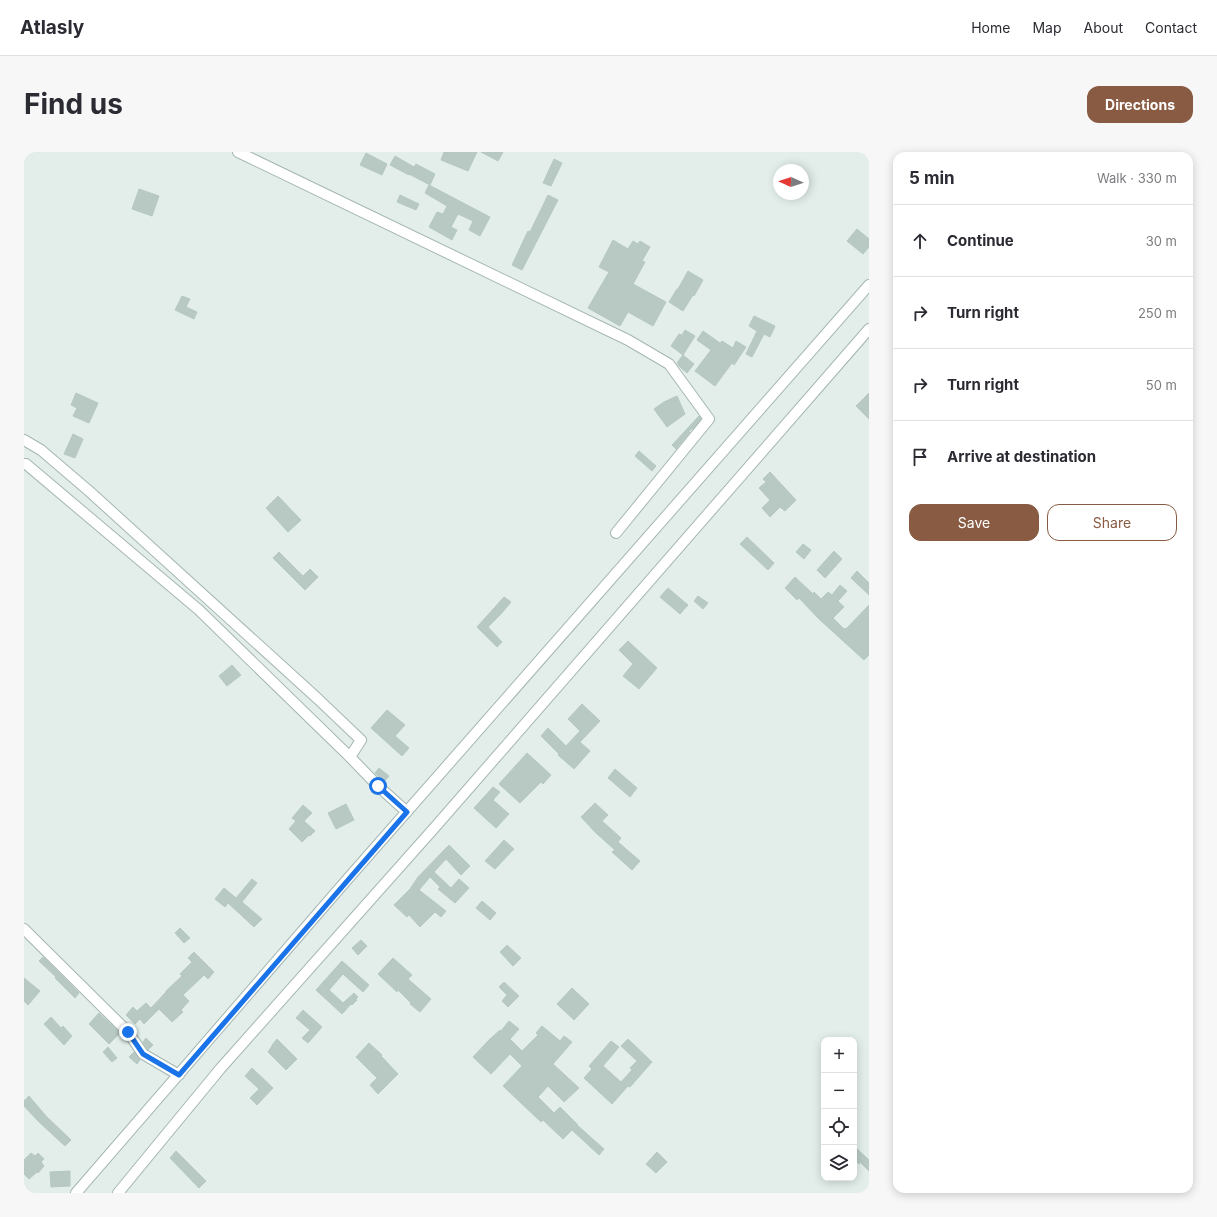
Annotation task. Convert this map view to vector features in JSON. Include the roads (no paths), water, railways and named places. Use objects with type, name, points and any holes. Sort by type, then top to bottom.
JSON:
[{"type":"street","points":[[238,152],[620,337],[669,364],[709,419],[616,533]]},
{"type":"street","points":[[76,1193],[407,812],[869,285]]},
{"type":"street","points":[[118,1193],[220,1069],[441,820],[869,329]]},
{"type":"street","points":[[24,440],[41,450],[89,491],[318,699],[361,740],[350,757]]},
{"type":"street","points":[[24,464],[26,464],[199,610],[378,786],[407,812]]},
{"type":"street","points":[[24,929],[128,1032],[143,1054],[179,1075]]}]
